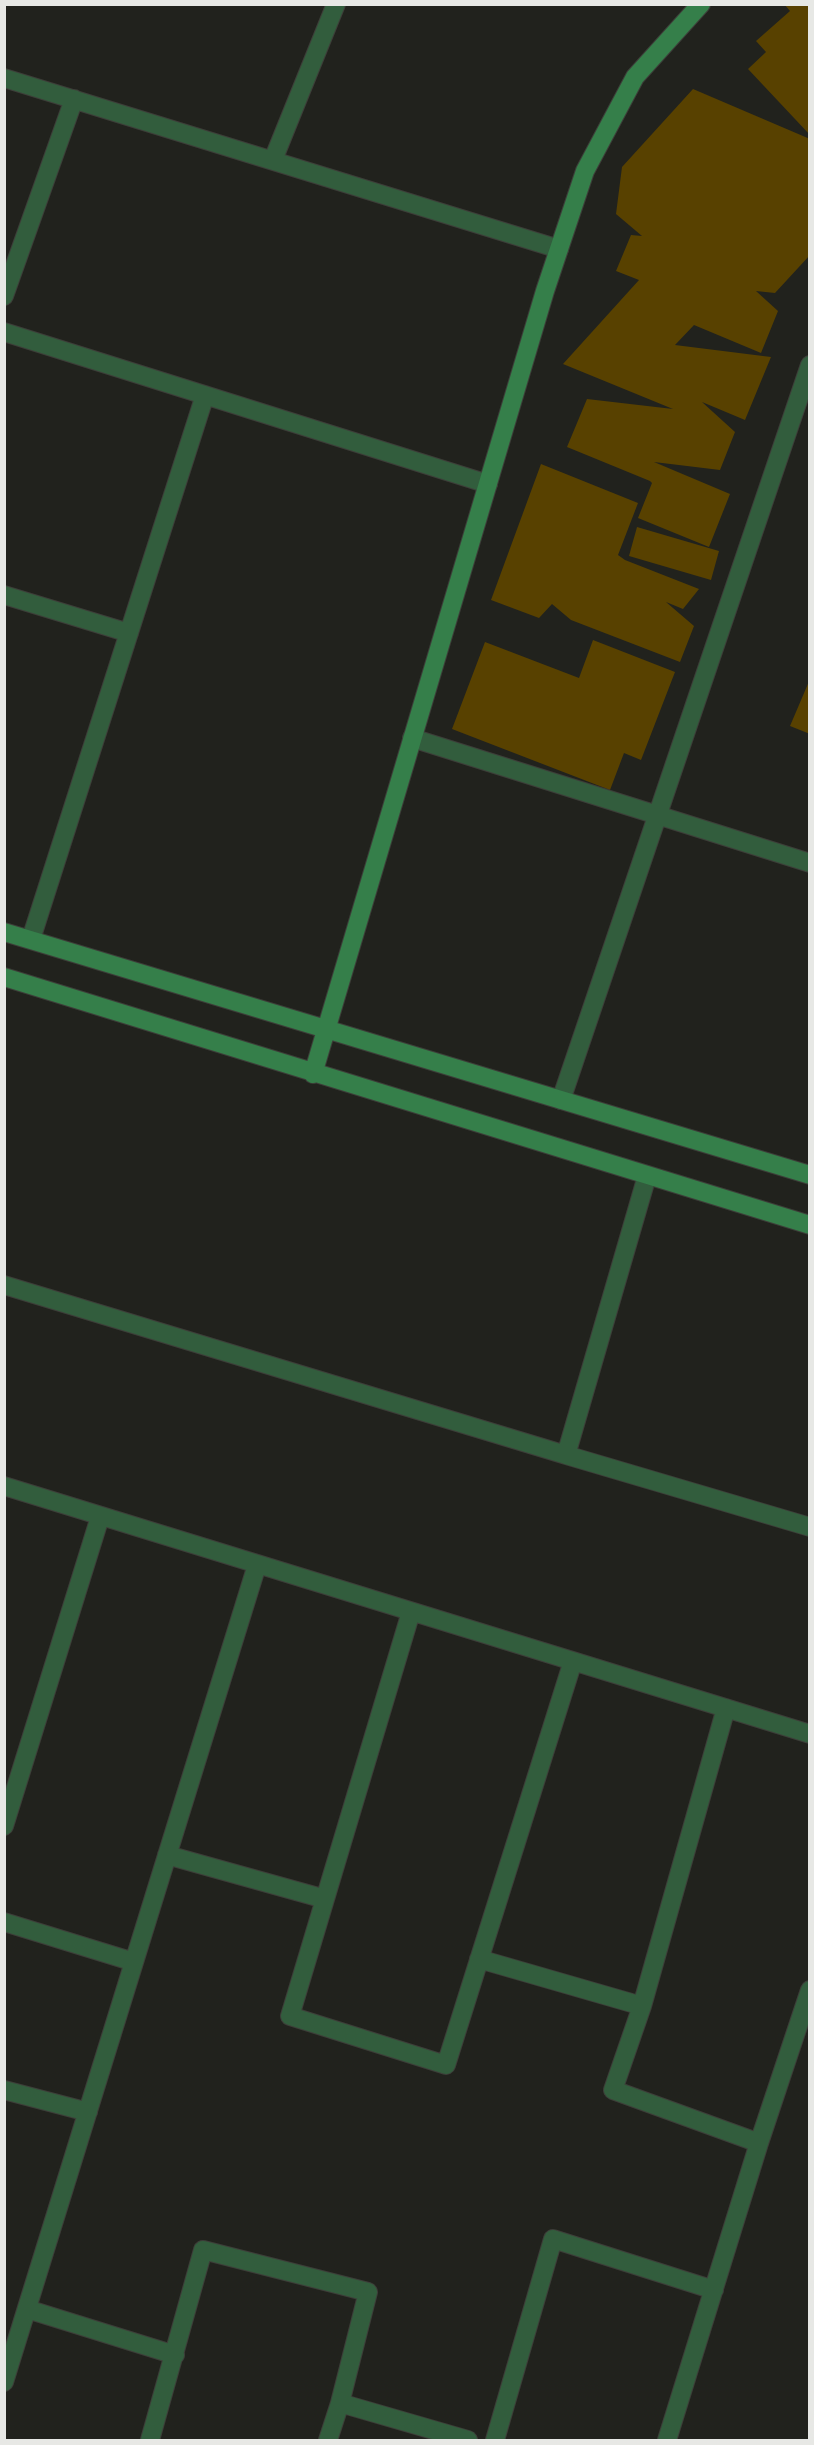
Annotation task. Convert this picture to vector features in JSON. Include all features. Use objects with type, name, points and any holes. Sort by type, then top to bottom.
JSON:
[{"type":"street","points":[[273,160],[336,4]]},
{"type":"street","points":[[313,1074],[488,484],[585,171],[635,77],[701,4]]},
{"type":"street","points":[[4,78],[559,249]]},
{"type":"street","points":[[4,296],[74,99]]},
{"type":"street","points":[[4,332],[488,484]]},
{"type":"street","points":[[561,1100],[810,365]]},
{"type":"street","points":[[31,939],[205,395]]},
{"type":"street","points":[[4,596],[129,633]]},
{"type":"street","points":[[412,738],[810,863]]},
{"type":"street","points":[[4,932],[810,1175]]},
{"type":"street","points":[[4,977],[810,1226]]},
{"type":"street","points":[[566,1455],[647,1176]]},
{"type":"street","points":[[4,1285],[810,1527]]},
{"type":"street","points":[[4,1486],[810,1734]]},
{"type":"street","points":[[4,1826],[100,1517]]},
{"type":"street","points":[[4,2382],[257,1565]]},
{"type":"street","points":[[411,1612],[290,2016],[446,2065],[573,1661]]},
{"type":"street","points":[[726,1708],[642,2006],[613,2090],[759,2143]]},
{"type":"street","points":[[167,1855],[325,1899]]},
{"type":"street","points":[[4,1922],[134,1962]]},
{"type":"street","points":[[479,1959],[642,2006]]},
{"type":"street","points":[[667,2440],[759,2143],[810,1990]]},
{"type":"street","points":[[4,2090],[88,2112]]},
{"type":"street","points":[[495,2440],[553,2239],[714,2290]]},
{"type":"street","points":[[150,2440],[203,2250],[368,2292],[340,2403],[328,2440]]},
{"type":"street","points":[[27,2309],[175,2355]]},
{"type":"street","points":[[340,2403],[468,2440]]},
{"type":"building","points":[[784,4],[810,4],[810,135],[748,69],[766,52],[756,41],[790,11]]},
{"type":"building","points":[[693,89],[810,139],[810,255],[775,293],[756,291],[778,311],[761,353],[694,325],[675,345],[771,357],[745,420],[702,402],[735,432],[720,470],[654,462],[730,494],[709,547],[638,518],[652,483],[650,481],[567,447],[587,399],[673,409],[563,364],[639,280],[616,271],[631,235],[642,236],[616,214],[622,167]]},
{"type":"building","points":[[541,464],[638,503],[618,555],[625,560],[699,589],[683,609],[666,602],[694,626],[680,662],[571,620],[552,604],[539,618],[491,600]]},
{"type":"building","points":[[637,527],[719,551],[711,580],[629,556]]},
{"type":"building","points":[[593,640],[675,672],[641,760],[624,753],[610,790],[452,729],[485,642],[579,678]]},
{"type":"building","points":[[810,679],[810,734],[790,726]]}]
